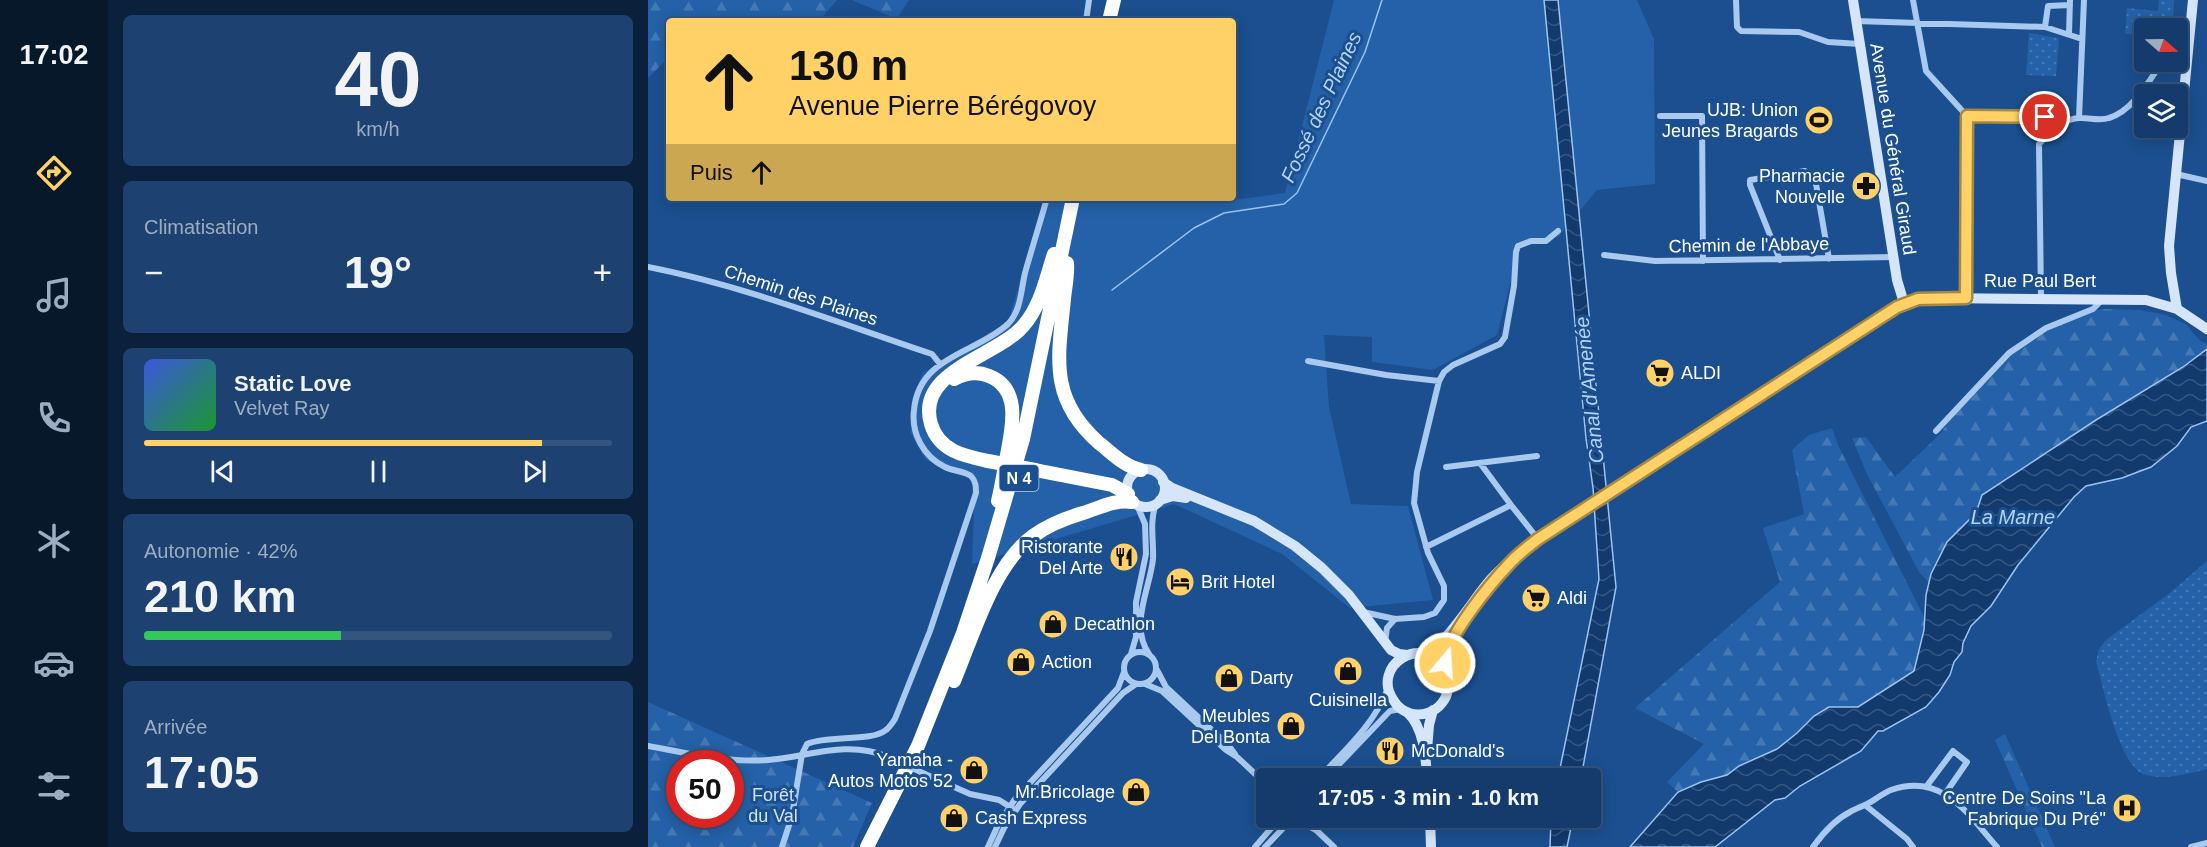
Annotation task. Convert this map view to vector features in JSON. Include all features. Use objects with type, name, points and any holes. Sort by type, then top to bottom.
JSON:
[{"type":"highway","points":[[1110,18],[1113,0]]},
{"type":"highway","points":[[1115,18],[1118,0]]},
{"type":"highway","points":[[1073,201],[1066,214],[1042,293],[1032,315],[1001,345],[946,377],[938,385],[930,402],[931,426],[942,443],[958,454],[1112,485],[1132,500]]},
{"type":"highway","name":"N 4","points":[[873,847],[918,759],[945,692],[976,609],[1020,474],[1066,256],[1074,201]]},
{"type":"highway","name":"N 4","points":[[867,847],[918,746],[963,633],[988,558],[1023,439],[1074,201]]},
{"type":"highway","points":[[1035,468],[1113,480],[1126,479],[1136,473],[1089,434],[1079,423],[1065,397],[1059,368],[1068,267],[1066,256]]},
{"type":"highway","points":[[988,558],[1011,431],[1012,404],[1007,390],[997,380],[983,374],[963,375],[948,384],[939,398],[936,407],[939,427],[957,446],[989,459]]},
{"type":"highway","points":[[945,692],[954,681],[996,582],[1017,550],[1033,536],[1067,518],[1120,501],[1132,500]]},
{"type":"main road","name":"Avenue du Général Giraud","points":[[1853,0],[1899,290],[1904,303]]},
{"type":"main road","points":[[2188,24],[2193,0]]},
{"type":"main road","points":[[2177,309],[2169,259],[2182,72]]},
{"type":"main road","name":"Rue Paul Bert","points":[[1510,562],[1538,539],[1904,303],[1933,298],[2146,300],[2177,309],[2207,329]]},
{"type":"main road","points":[[1390,672],[1383,651],[1346,598],[1292,549],[1252,525],[1185,497],[1173,496],[1147,507],[1132,500],[1128,482],[1136,473],[1152,471],[1173,488],[1233,511],[1275,533],[1322,568],[1363,612],[1394,652],[1407,655],[1431,651],[1443,640],[1482,589],[1510,562]]},
{"type":"main road","points":[[1158,502],[1164,492],[1164,482]]},
{"type":"main road","points":[[1446,671],[1447,650],[1454,636],[1510,562]]},
{"type":"main road","points":[[1404,710],[1418,714],[1433,710],[1441,704],[1448,693],[1449,680],[1446,671],[1439,661],[1424,653]]},
{"type":"main road","points":[[1407,655],[1394,665],[1390,672],[1388,688],[1392,700],[1404,710],[1418,729],[1426,768]]},
{"type":"main road","points":[[1426,765],[1429,725],[1433,710]]},
{"type":"main road","points":[[1430,828],[1431,847]]},
{"type":"street","points":[[1086,18],[1089,0]]},
{"type":"street","points":[[1736,0],[1737,27],[1742,31],[1799,32],[1835,43],[1860,44]]},
{"type":"street","points":[[1913,0],[1926,71],[1967,116],[1966,298]]},
{"type":"street","points":[[2079,117],[2084,0]]},
{"type":"street","points":[[2045,27],[2048,6],[2070,2],[2069,34]]},
{"type":"street","points":[[1856,21],[2045,27],[2082,39]]},
{"type":"street","points":[[2041,298],[2038,146],[2064,122],[2079,117],[2101,119],[2121,112],[2132,103],[2155,72]]},
{"type":"street","points":[[1660,116],[1702,116],[1703,261]]},
{"type":"street","points":[[1967,116],[2045,117],[2064,122]]},
{"type":"street","points":[[1780,260],[1750,182],[1755,178],[1805,171],[1812,175],[1816,184],[1829,259]]},
{"type":"street","points":[[2176,174],[2207,181]]},
{"type":"street","points":[[782,847],[792,816],[802,754],[807,744],[876,735],[887,730],[895,718],[930,631],[960,546],[976,488],[971,477],[945,467],[928,455],[922,446],[914,427],[914,410],[919,391],[940,364],[982,343],[1012,320],[1019,303],[1046,201]]},
{"type":"street","points":[[1363,612],[1395,619],[1430,615],[1439,609],[1444,600],[1444,586],[1426,547],[1414,504],[1414,488],[1438,381],[1453,365],[1500,344],[1508,330],[1518,246],[1531,241],[1546,241],[1558,231]]},
{"type":"street","name":"Chemin de l'Abbaye","points":[[1604,255],[1655,261],[1894,257]]},
{"type":"street","name":"Chemin des Plaines","points":[[648,267],[698,277],[932,354],[940,364]]},
{"type":"street","points":[[1936,431],[2009,353],[2046,328],[2093,309],[2103,298]]},
{"type":"street","points":[[1308,361],[1386,375],[1438,381]]},
{"type":"street","points":[[1446,467],[1537,456]]},
{"type":"street","points":[[1480,463],[1538,539]]},
{"type":"street","points":[[988,847],[998,825],[1118,688],[1125,662],[1131,654],[1136,637],[1136,602],[1146,554],[1144,524],[1132,500]]},
{"type":"street","points":[[1158,502],[1152,517],[1152,569],[1142,606],[1142,637],[1166,687],[1229,746],[1237,757]]},
{"type":"street","points":[[1426,547],[1511,505]]},
{"type":"street","points":[[1385,642],[1388,628],[1395,619]]},
{"type":"street","points":[[1131,654],[1138,651],[1149,654]]},
{"type":"street","points":[[1145,684],[1153,679],[1157,670]]},
{"type":"street","points":[[1124,672],[1129,680],[1136,684],[1145,684],[1162,691],[1256,775]]},
{"type":"street","points":[[995,847],[1012,808],[1123,693],[1136,684]]},
{"type":"street","points":[[1328,768],[1373,720],[1388,688]]},
{"type":"street","points":[[1336,768],[1390,711],[1404,710]]},
{"type":"street","points":[[648,746],[731,760],[769,760],[802,754],[867,750],[886,756],[970,794],[999,800],[1012,808]]},
{"type":"street","points":[[1926,787],[1953,751],[1967,762],[1945,794]]},
{"type":"street","points":[[1825,847],[1815,844],[1835,822],[1890,790],[1914,785],[1945,794],[1963,807],[1997,847]]},
{"type":"street","points":[[1865,805],[1907,838],[1912,847]]},
{"type":"street","points":[[1256,847],[1276,828]]},
{"type":"street","points":[[1265,847],[1279,828]]},
{"type":"street","points":[[1314,828],[1335,847]]},
{"type":"street","points":[[2191,847],[2207,843]]},
{"type":"green space","points":[[648,0],[837,0],[822,18],[666,18],[666,60],[648,78]]},
{"type":"green space","points":[[852,0],[909,0],[898,18]]},
{"type":"green space","points":[[1334,0],[1637,0],[1654,39],[1655,184],[1597,190],[1559,236],[1520,245],[1497,335],[1433,370],[1372,362],[1372,337],[1324,335],[1329,407],[1351,504],[1408,506],[1433,600],[1350,608],[1282,554],[1174,504],[972,564],[975,479],[942,468],[925,459],[910,432],[913,396],[923,373],[1008,322],[1044,201],[1236,201],[1285,193]]},
{"type":"green space","points":[[2159,0],[2174,0],[2173,18],[2134,18],[2134,34],[2125,34],[2127,8],[2158,11]]},
{"type":"green space","points":[[2029,33],[2059,38],[2056,76],[2026,75]]},
{"type":"green space","points":[[2096,310],[2146,311],[2174,318],[2207,344],[2207,349],[2184,366],[2078,431],[1982,494],[1976,513],[1948,542],[1941,553],[1930,584],[1919,572],[1867,474],[1852,438],[1866,437],[1895,477],[1941,433],[1950,420],[2011,354],[2046,331]]},
{"type":"green space","points":[[1832,428],[1838,445],[1925,619],[1914,671],[1858,707],[1829,708],[1814,716],[1777,749],[1739,766],[1727,775],[1678,792],[1667,782],[1704,744],[1635,708],[1780,582],[1763,528],[1804,514],[1792,450],[1809,435]]},
{"type":"green space","points":[[2207,561],[2207,769],[2167,777],[2143,774],[2134,767],[2127,756],[2113,724],[2096,661],[2099,649],[2106,640],[2171,592]]},
{"type":"green space","name":"Forêt du Val","points":[[648,702],[872,803],[853,847],[648,847]]},
{"type":"green space","points":[[2005,734],[2055,847],[2042,847],[1995,740]]},
{"type":"water","name":"Canal d'Amenée","points":[[1544,0],[1558,0],[1616,587],[1583,768],[1560,768],[1599,579],[1593,488],[1586,438]]},
{"type":"water","name":"La Marne","points":[[2207,349],[2207,421],[2191,427],[2177,446],[2151,467],[2122,478],[2086,486],[2074,497],[2018,565],[1991,606],[1971,626],[1963,643],[1962,652],[1954,662],[1950,675],[1926,707],[1883,731],[1878,731],[1861,751],[1800,786],[1785,798],[1775,800],[1715,847],[1630,847],[1678,792],[1701,782],[1727,775],[1739,766],[1777,749],[1814,716],[1829,707],[1858,707],[1914,671],[1924,630],[1926,595],[1931,574],[1947,542],[1976,513],[1982,495],[2096,420],[2183,367]]},
{"type":"water","points":[[1551,828],[1571,828],[1567,847],[1550,847]]},
{"type":"waterway","name":"Fossé des Plaines","points":[[1112,290],[1194,228],[1224,213],[1284,204],[1297,193],[1365,52],[1382,0]]},
{"type":"place","name":"UJB: Union Jeunes Bragards","points":[[1819,120]]},
{"type":"place","name":"Pharmacie Nouvelle","points":[[1866,186]]},
{"type":"place","name":"ALDI","points":[[1660,373]]},
{"type":"place","name":"Ristorante Del Arte","points":[[1124,557]]},
{"type":"place","name":"Brit Hotel","points":[[1180,582]]},
{"type":"place","name":"Aldi","points":[[1536,598]]},
{"type":"place","name":"Decathlon","points":[[1053,624]]},
{"type":"place","name":"Action","points":[[1021,662]]},
{"type":"place","name":"Cuisinella","points":[[1348,671]]},
{"type":"place","name":"Darty","points":[[1229,678]]},
{"type":"place","name":"Meubles Del Bonta","points":[[1291,726]]},
{"type":"place","name":"McDonald's","points":[[1390,751]]},
{"type":"place","name":"Yamaha - Autos Motos 52","points":[[974,770]]},
{"type":"place","name":"Mr.Bricolage","points":[[1136,792]]},
{"type":"place","name":"Centre De Soins \"La Fabrique Du Pré\"","points":[[2127,808]]},
{"type":"place","name":"Cash Express","points":[[954,818]]},
{"type":"route","points":[[1445,663],[1447,650],[1454,636],[1486,591],[1510,562],[1538,539],[1904,303],[1918,299],[1966,298],[1967,116],[2045,117]]}]
